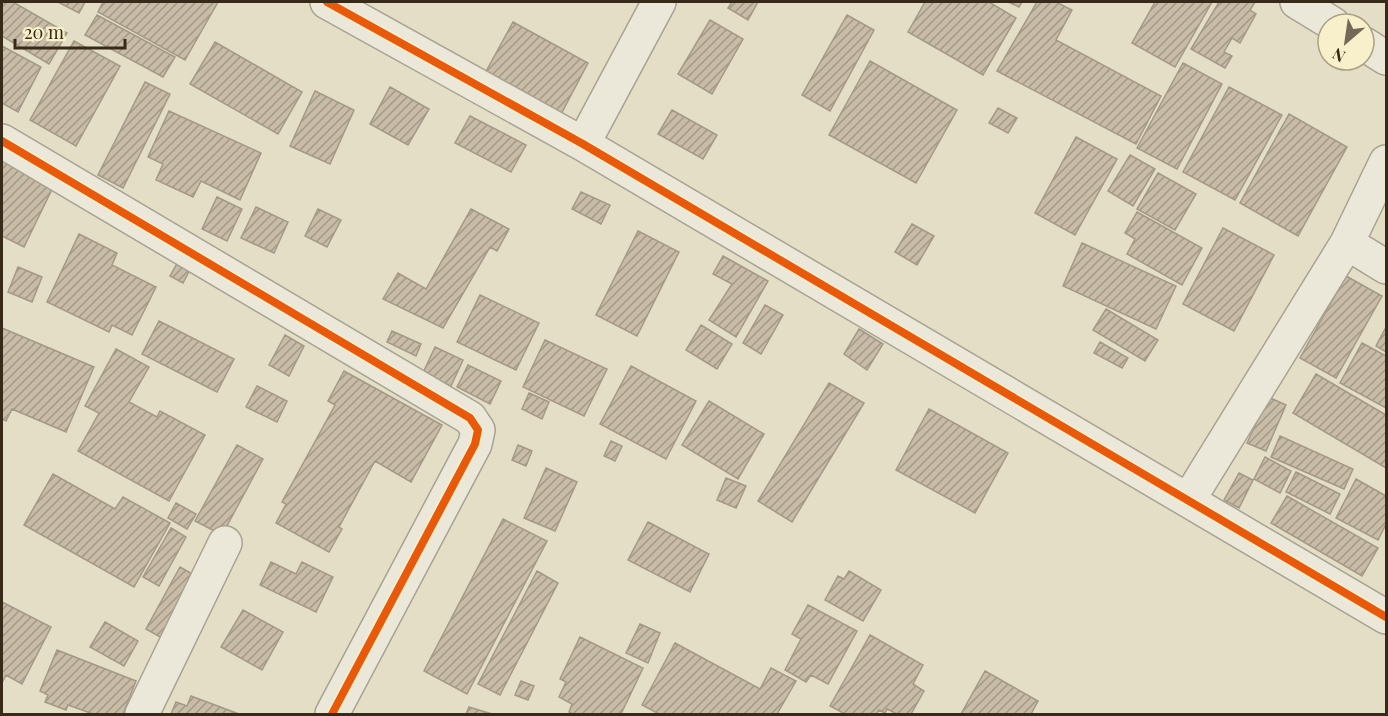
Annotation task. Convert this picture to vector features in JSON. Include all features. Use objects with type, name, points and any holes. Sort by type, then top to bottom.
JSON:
[{"type":"street","points":[[327,2],[583,144],[1386,617]]},
{"type":"street","points":[[583,144],[659,2]]},
{"type":"street","points":[[1297,2],[1316,13]]},
{"type":"street","points":[[2,141],[470,418],[478,430],[476,444],[332,714]]},
{"type":"street","points":[[1189,499],[1347,243],[1386,162]]},
{"type":"street","points":[[1347,243],[1386,267]]},
{"type":"street","points":[[142,714],[225,543]]},
{"type":"building","points":[[2,2],[13,2],[67,33],[49,64],[2,36]]},
{"type":"building","points":[[58,2],[85,2],[79,13]]},
{"type":"building","points":[[103,2],[218,2],[185,60],[98,12]]},
{"type":"building","points":[[732,2],[758,2],[748,20],[728,8]]},
{"type":"building","points":[[925,2],[989,2],[1016,18],[983,75],[908,32]]},
{"type":"building","points":[[1008,2],[1022,2],[1019,7]]},
{"type":"building","points":[[1037,2],[1056,2],[1072,10],[1056,40],[1161,96],[1136,144],[997,71]]},
{"type":"building","points":[[1155,2],[1212,2],[1175,67],[1132,43]]},
{"type":"building","points":[[1219,2],[1255,2],[1250,10],[1256,14],[1240,43],[1232,38],[1224,52],[1232,56],[1225,68],[1191,49]]},
{"type":"building","points":[[97,15],[175,57],[163,77],[85,35]]},
{"type":"building","points":[[847,15],[874,30],[830,111],[802,95]]},
{"type":"building","points":[[710,20],[743,39],[712,94],[678,74]]},
{"type":"building","points":[[513,22],[588,63],[559,118],[483,77]]},
{"type":"building","points":[[74,41],[120,66],[76,146],[30,120]]},
{"type":"building","points":[[215,42],[302,92],[278,134],[190,84]]},
{"type":"building","points":[[2,46],[41,67],[18,112],[2,103]]},
{"type":"building","points":[[870,61],[957,110],[916,183],[829,135]]},
{"type":"building","points":[[1183,63],[1222,84],[1177,169],[1137,148]]},
{"type":"building","points":[[145,82],[170,94],[123,188],[98,175]]},
{"type":"building","points":[[390,87],[429,109],[408,145],[370,124]]},
{"type":"building","points":[[1229,87],[1282,115],[1235,200],[1183,172]]},
{"type":"building","points":[[315,91],[354,110],[330,164],[290,146]]},
{"type":"building","points":[[998,108],[1017,118],[1008,133],[989,123]]},
{"type":"building","points":[[672,110],[717,135],[703,159],[658,134]]},
{"type":"building","points":[[169,111],[261,153],[240,200],[201,181],[193,197],[156,180],[163,164],[148,157]]},
{"type":"building","points":[[1289,114],[1347,147],[1298,236],[1240,203]]},
{"type":"building","points":[[470,116],[526,145],[511,172],[455,143]]},
{"type":"building","points":[[1076,137],[1117,159],[1075,235],[1035,213]]},
{"type":"building","points":[[1130,155],[1155,169],[1133,206],[1108,191]]},
{"type":"building","points":[[2,156],[55,183],[24,247],[2,236]]},
{"type":"building","points":[[1158,173],[1196,194],[1175,230],[1137,209]]},
{"type":"building","points":[[581,192],[610,205],[601,224],[572,209]]},
{"type":"building","points":[[217,197],[242,209],[227,241],[202,229]]},
{"type":"building","points":[[256,207],[288,222],[274,253],[241,238]]},
{"type":"building","points":[[318,209],[341,220],[327,247],[305,236]]},
{"type":"building","points":[[471,209],[509,229],[497,251],[490,247],[443,328],[383,299],[398,273],[426,289]]},
{"type":"building","points":[[1137,212],[1202,248],[1182,285],[1127,254],[1135,239],[1125,233]]},
{"type":"building","points":[[912,224],[934,236],[917,265],[895,252]]},
{"type":"building","points":[[1223,228],[1274,255],[1234,331],[1183,304]]},
{"type":"building","points":[[638,231],[679,252],[637,336],[596,315]]},
{"type":"building","points":[[79,234],[117,253],[112,265],[156,287],[132,335],[112,325],[109,332],[47,302]]},
{"type":"building","points":[[1082,243],[1176,286],[1156,329],[1063,286]]},
{"type":"building","points":[[182,255],[194,262],[183,283],[170,276]]},
{"type":"building","points":[[723,256],[768,281],[736,337],[709,320],[732,284],[713,274]]},
{"type":"building","points":[[18,267],[42,277],[32,302],[8,292]]},
{"type":"building","points":[[1346,276],[1382,296],[1336,378],[1300,358]]},
{"type":"building","points":[[480,295],[539,323],[516,370],[457,342]]},
{"type":"building","points":[[765,305],[783,315],[761,354],[743,343]]},
{"type":"building","points":[[1106,309],[1158,340],[1145,361],[1093,330]]},
{"type":"building","points":[[159,321],[234,359],[217,392],[142,354]]},
{"type":"building","points":[[701,325],[732,344],[717,369],[686,350]]},
{"type":"building","points":[[1386,327],[1386,352],[1376,346]]},
{"type":"building","points":[[2,328],[94,367],[66,432],[12,409],[6,421],[2,419]]},
{"type":"building","points":[[859,329],[883,344],[867,370],[844,354]]},
{"type":"building","points":[[392,331],[421,344],[416,356],[387,342]]},
{"type":"building","points":[[285,335],[304,346],[289,376],[269,365]]},
{"type":"building","points":[[545,340],[607,369],[584,416],[523,387]]},
{"type":"building","points":[[1100,342],[1128,358],[1122,368],[1094,353]]},
{"type":"building","points":[[1362,343],[1386,356],[1386,408],[1340,383]]},
{"type":"building","points":[[435,347],[463,360],[451,386],[423,373]]},
{"type":"building","points":[[116,349],[149,367],[129,402],[157,417],[160,411],[205,435],[169,501],[78,451],[99,413],[85,406]]},
{"type":"building","points":[[468,365],[501,381],[490,404],[457,387]]},
{"type":"building","points":[[631,366],[696,401],[666,459],[600,424]]},
{"type":"building","points":[[344,371],[442,425],[411,482],[375,461],[339,527],[342,529],[329,552],[276,523],[286,504],[282,502],[335,405],[328,401]]},
{"type":"building","points":[[1316,374],[1386,415],[1386,468],[1293,413]]},
{"type":"building","points":[[829,383],[864,403],[792,522],[758,501]]},
{"type":"building","points":[[257,386],[287,401],[277,422],[246,407]]},
{"type":"building","points":[[529,393],[549,402],[542,419],[522,409]]},
{"type":"building","points":[[1268,397],[1286,405],[1266,451],[1247,443]]},
{"type":"building","points":[[709,401],[764,434],[738,479],[682,445]]},
{"type":"building","points":[[929,409],[1008,453],[975,513],[896,470]]},
{"type":"building","points":[[1280,436],[1353,469],[1344,489],[1271,457]]},
{"type":"building","points":[[611,441],[622,446],[615,461],[604,456]]},
{"type":"building","points":[[237,445],[263,459],[222,535],[195,521]]},
{"type":"building","points":[[518,445],[532,451],[526,466],[512,460]]},
{"type":"building","points":[[1265,457],[1291,471],[1280,493],[1254,479]]},
{"type":"building","points":[[546,468],[577,482],[555,531],[524,518]]},
{"type":"building","points":[[1296,472],[1340,494],[1330,514],[1286,492]]},
{"type":"building","points":[[1239,473],[1253,480],[1239,508],[1224,500]]},
{"type":"building","points":[[53,474],[115,509],[123,497],[170,523],[134,587],[24,525]]},
{"type":"building","points":[[726,478],[746,486],[736,508],[717,500]]},
{"type":"building","points":[[1356,479],[1386,496],[1386,524],[1378,540],[1336,518]]},
{"type":"building","points":[[1287,496],[1378,548],[1362,576],[1271,523]]},
{"type":"building","points":[[176,503],[196,514],[187,529],[168,518]]},
{"type":"building","points":[[503,519],[547,541],[467,694],[424,671]]},
{"type":"building","points":[[648,522],[709,554],[690,592],[628,560]]},
{"type":"building","points":[[171,528],[186,537],[159,586],[143,577]]},
{"type":"building","points":[[271,562],[296,574],[302,562],[333,577],[316,612],[260,585]]},
{"type":"building","points":[[180,567],[201,579],[167,641],[146,629]]},
{"type":"building","points":[[537,571],[558,583],[500,695],[478,684]]},
{"type":"building","points":[[849,571],[881,590],[863,621],[825,600],[838,576],[844,579]]},
{"type":"building","points":[[2,602],[51,627],[22,684],[6,675],[2,683]]},
{"type":"building","points":[[808,605],[857,631],[828,684],[811,675],[806,682],[785,670],[801,639],[792,634]]},
{"type":"building","points":[[243,610],[283,632],[262,670],[221,647]]},
{"type":"building","points":[[105,622],[138,641],[124,666],[90,647]]},
{"type":"building","points":[[640,624],[660,633],[648,663],[626,653]]},
{"type":"building","points":[[870,635],[923,665],[913,684],[924,691],[911,714],[897,714],[887,709],[885,713],[879,710],[876,714],[845,714],[830,706]]},
{"type":"building","points":[[580,637],[643,668],[621,714],[573,714],[569,712],[572,704],[559,697],[566,682],[560,679]]},
{"type":"building","points":[[675,643],[760,689],[771,668],[796,681],[777,714],[659,714],[642,705]]},
{"type":"building","points":[[57,650],[136,681],[123,714],[93,714],[68,705],[66,710],[45,702],[48,695],[40,691]]},
{"type":"building","points":[[985,671],[1038,701],[1031,714],[961,714]]},
{"type":"building","points":[[521,681],[534,686],[528,700],[515,695]]},
{"type":"building","points":[[191,696],[239,714],[171,714],[176,702],[187,706]]},
{"type":"building","points":[[469,707],[492,714],[466,714]]},
{"type":"cycle path","points":[[327,2],[583,144],[1386,617]]},
{"type":"cycle path","points":[[2,141],[470,418],[478,430],[475,444],[332,714]]}]
